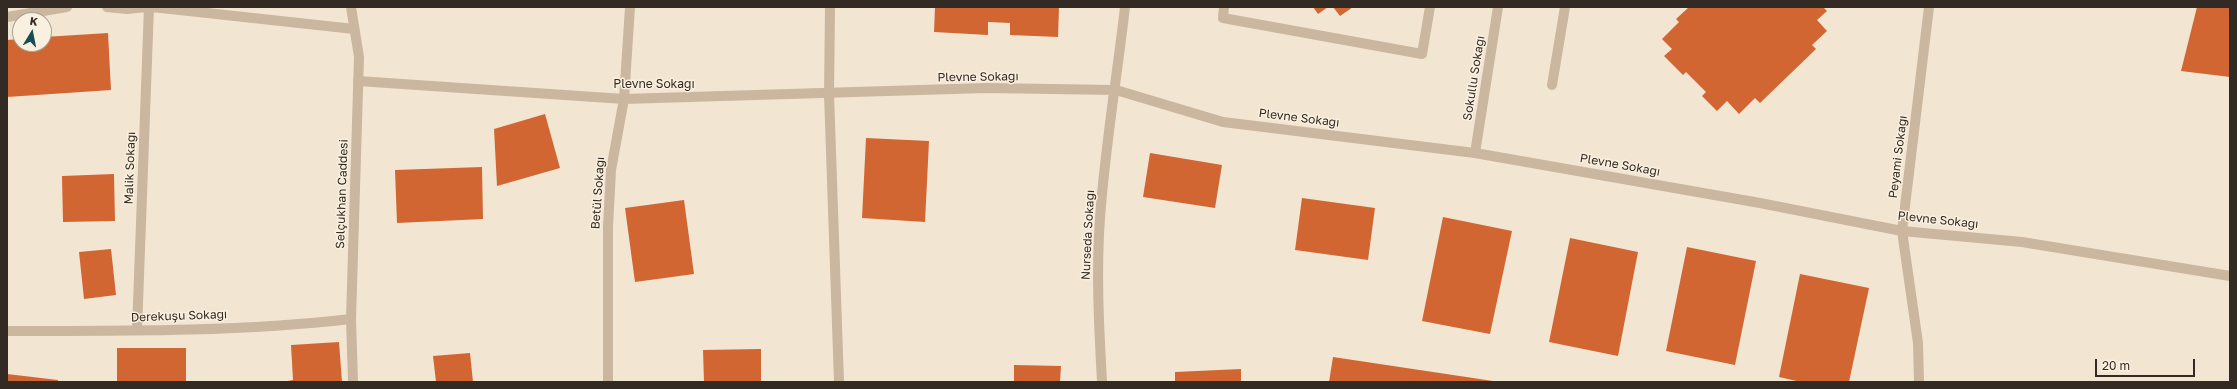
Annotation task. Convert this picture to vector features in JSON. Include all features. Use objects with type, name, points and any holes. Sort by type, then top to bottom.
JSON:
[{"type":"street","points":[[7,17],[68,7]]},
{"type":"street","points":[[107,7],[127,9],[146,7]]},
{"type":"street","points":[[150,7],[354,29]]},
{"type":"street","name":"Malik Sokağı","points":[[137,330],[150,7]]},
{"type":"street","name":"Selçukhan Caddesi","points":[[350,7],[358,57],[351,319],[352,382]]},
{"type":"street","name":"Betül Sokağı","points":[[608,382],[608,227],[611,170],[624,99],[630,7]]},
{"type":"street","points":[[830,7],[829,94],[839,382]]},
{"type":"street","name":"Nurseda Sokağı","points":[[1102,382],[1098,299],[1100,219],[1106,150],[1116,90],[1125,7]]},
{"type":"street","points":[[1224,7],[1223,18],[1422,54],[1430,7]]},
{"type":"street","name":"Sokullu Sokağı","points":[[1475,153],[1498,7]]},
{"type":"street","points":[[1552,85],[1565,7]]},
{"type":"street","name":"Peyami Sokağı","points":[[1919,382],[1918,343],[1902,231],[1929,7]]},
{"type":"street","name":"Plevne Sokağı","points":[[358,81],[624,99],[829,94],[986,88],[1116,90],[1223,122],[1475,153],[1760,203],[1902,231],[2022,242],[2230,276]]},
{"type":"street","name":"Derekuşu Sokağı","points":[[7,331],[137,330],[291,326],[351,319]]},
{"type":"building","points":[[935,7],[1059,7],[1058,37],[1010,35],[1010,23],[988,22],[988,35],[934,32]]},
{"type":"building","points":[[1313,7],[1328,7],[1318,14]]},
{"type":"building","points":[[1333,7],[1353,7],[1340,16]]},
{"type":"building","points":[[1689,7],[1823,7],[1827,11],[1817,20],[1827,31],[1812,45],[1816,49],[1760,103],[1755,98],[1739,114],[1727,101],[1717,111],[1702,96],[1706,92],[1686,72],[1683,75],[1664,56],[1672,49],[1662,39],[1679,22],[1676,19]]},
{"type":"building","points":[[2197,7],[2230,7],[2230,77],[2181,71]]},
{"type":"building","points":[[108,33],[111,90],[7,97],[7,40],[12,40],[12,52],[52,52],[52,36]]},
{"type":"building","points":[[545,114],[560,168],[497,186],[494,129]]},
{"type":"building","points":[[866,138],[929,141],[925,222],[862,218]]},
{"type":"building","points":[[1150,153],[1222,165],[1215,208],[1143,197]]},
{"type":"building","points":[[482,167],[483,219],[397,223],[395,170]]},
{"type":"building","points":[[114,174],[115,221],[63,222],[62,176]]},
{"type":"building","points":[[1302,198],[1375,208],[1368,260],[1295,250]]},
{"type":"building","points":[[684,200],[694,274],[635,282],[625,208]]},
{"type":"building","points":[[1443,217],[1512,231],[1490,334],[1422,321]]},
{"type":"building","points":[[1570,238],[1638,252],[1618,356],[1549,342]]},
{"type":"building","points":[[1687,247],[1756,261],[1735,365],[1666,351]]},
{"type":"building","points":[[111,249],[116,295],[84,299],[79,252]]},
{"type":"building","points":[[1800,274],[1869,288],[1849,382],[1801,382],[1779,377]]},
{"type":"building","points":[[339,342],[342,382],[282,382],[293,380],[291,345]]},
{"type":"building","points":[[117,348],[186,348],[186,382],[117,382]]},
{"type":"building","points":[[761,349],[761,382],[704,382],[703,350]]},
{"type":"building","points":[[470,353],[473,382],[436,382],[433,356]]},
{"type":"building","points":[[1333,357],[1493,381],[1329,382]]},
{"type":"building","points":[[1014,365],[1061,366],[1060,382],[1014,382]]},
{"type":"building","points":[[1241,369],[1241,382],[1175,382],[1175,372]]},
{"type":"building","points":[[7,374],[58,380],[58,382],[7,382]]}]
